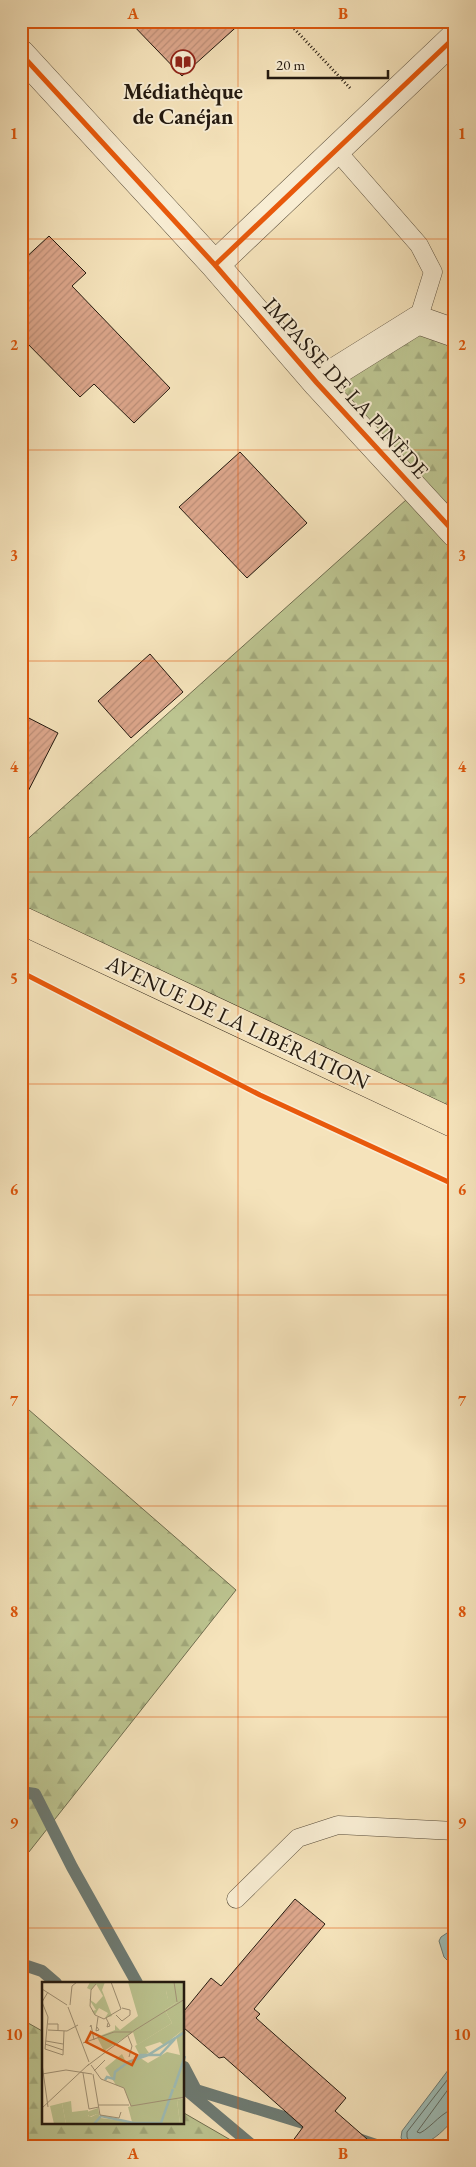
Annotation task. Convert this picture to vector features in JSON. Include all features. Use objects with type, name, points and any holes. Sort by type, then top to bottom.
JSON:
[{"type":"main road","name":"AVENUE DE LA LIBÉRATION","points":[[21,920],[455,1124]]},
{"type":"street","points":[[215,265],[455,37]]},
{"type":"street","name":"IMPASSE DE LA PINÈDE","points":[[21,54],[215,265],[317,382],[455,533]]},
{"type":"street","points":[[317,382],[418,320],[455,333]]},
{"type":"lane","points":[[336,150],[419,245],[433,272],[418,320]]},
{"type":"lane","points":[[236,1899],[298,1838],[338,1825],[455,1831]]},
{"type":"path","points":[[287,21],[374,114]]},
{"type":"green space","points":[[418,320],[455,333],[455,1124],[21,920],[21,845],[416,491],[317,383]]},
{"type":"green space","points":[[21,1403],[236,1590],[21,1862]]},
{"type":"green space","points":[[21,2019],[42,2031],[42,2124],[185,2124],[185,2114],[241,2146],[21,2146]]},
{"type":"water","points":[[450,1931],[455,1933],[455,1968],[444,1957],[439,1941],[441,1937]]},
{"type":"water","points":[[455,2061],[455,2118],[434,2138],[422,2144],[408,2145],[401,2138],[402,2131]]},
{"type":"building","name":"Médiathèque de Canéjan","points":[[129,21],[243,21],[182,76]]},
{"type":"building","points":[[49,236],[86,273],[72,286],[170,388],[134,423],[94,384],[80,397],[21,337],[21,262]]},
{"type":"building","points":[[240,452],[307,523],[247,578],[179,507]]},
{"type":"building","points":[[150,654],[183,692],[131,738],[98,701]]},
{"type":"building","points":[[21,714],[58,733],[21,805]]},
{"type":"building","points":[[295,1899],[325,1924],[254,2009],[260,2014],[256,2018],[346,2098],[335,2111],[375,2146],[289,2146],[303,2127],[224,2057],[219,2058],[185,2029],[185,2010],[211,1978],[221,1986]]},
{"type":"waterway","points":[[21,1792],[35,1794],[72,1867],[136,1982]]},
{"type":"waterway","points":[[21,1964],[42,1971],[55,1982]]},
{"type":"waterway","points":[[185,2069],[196,2090],[310,2125]]},
{"type":"waterway","points":[[185,2089],[253,2146]]},
{"type":"waterway","points":[[358,2139],[379,2146]]},
{"type":"cycle path","points":[[215,265],[455,37]]},
{"type":"cycle path","points":[[21,54],[215,265],[317,383],[455,533]]},
{"type":"cycle path","points":[[21,972],[260,1095],[455,1185]]},
{"type":"place","name":"Médiathèque de Canéjan","points":[[183,62]]}]
